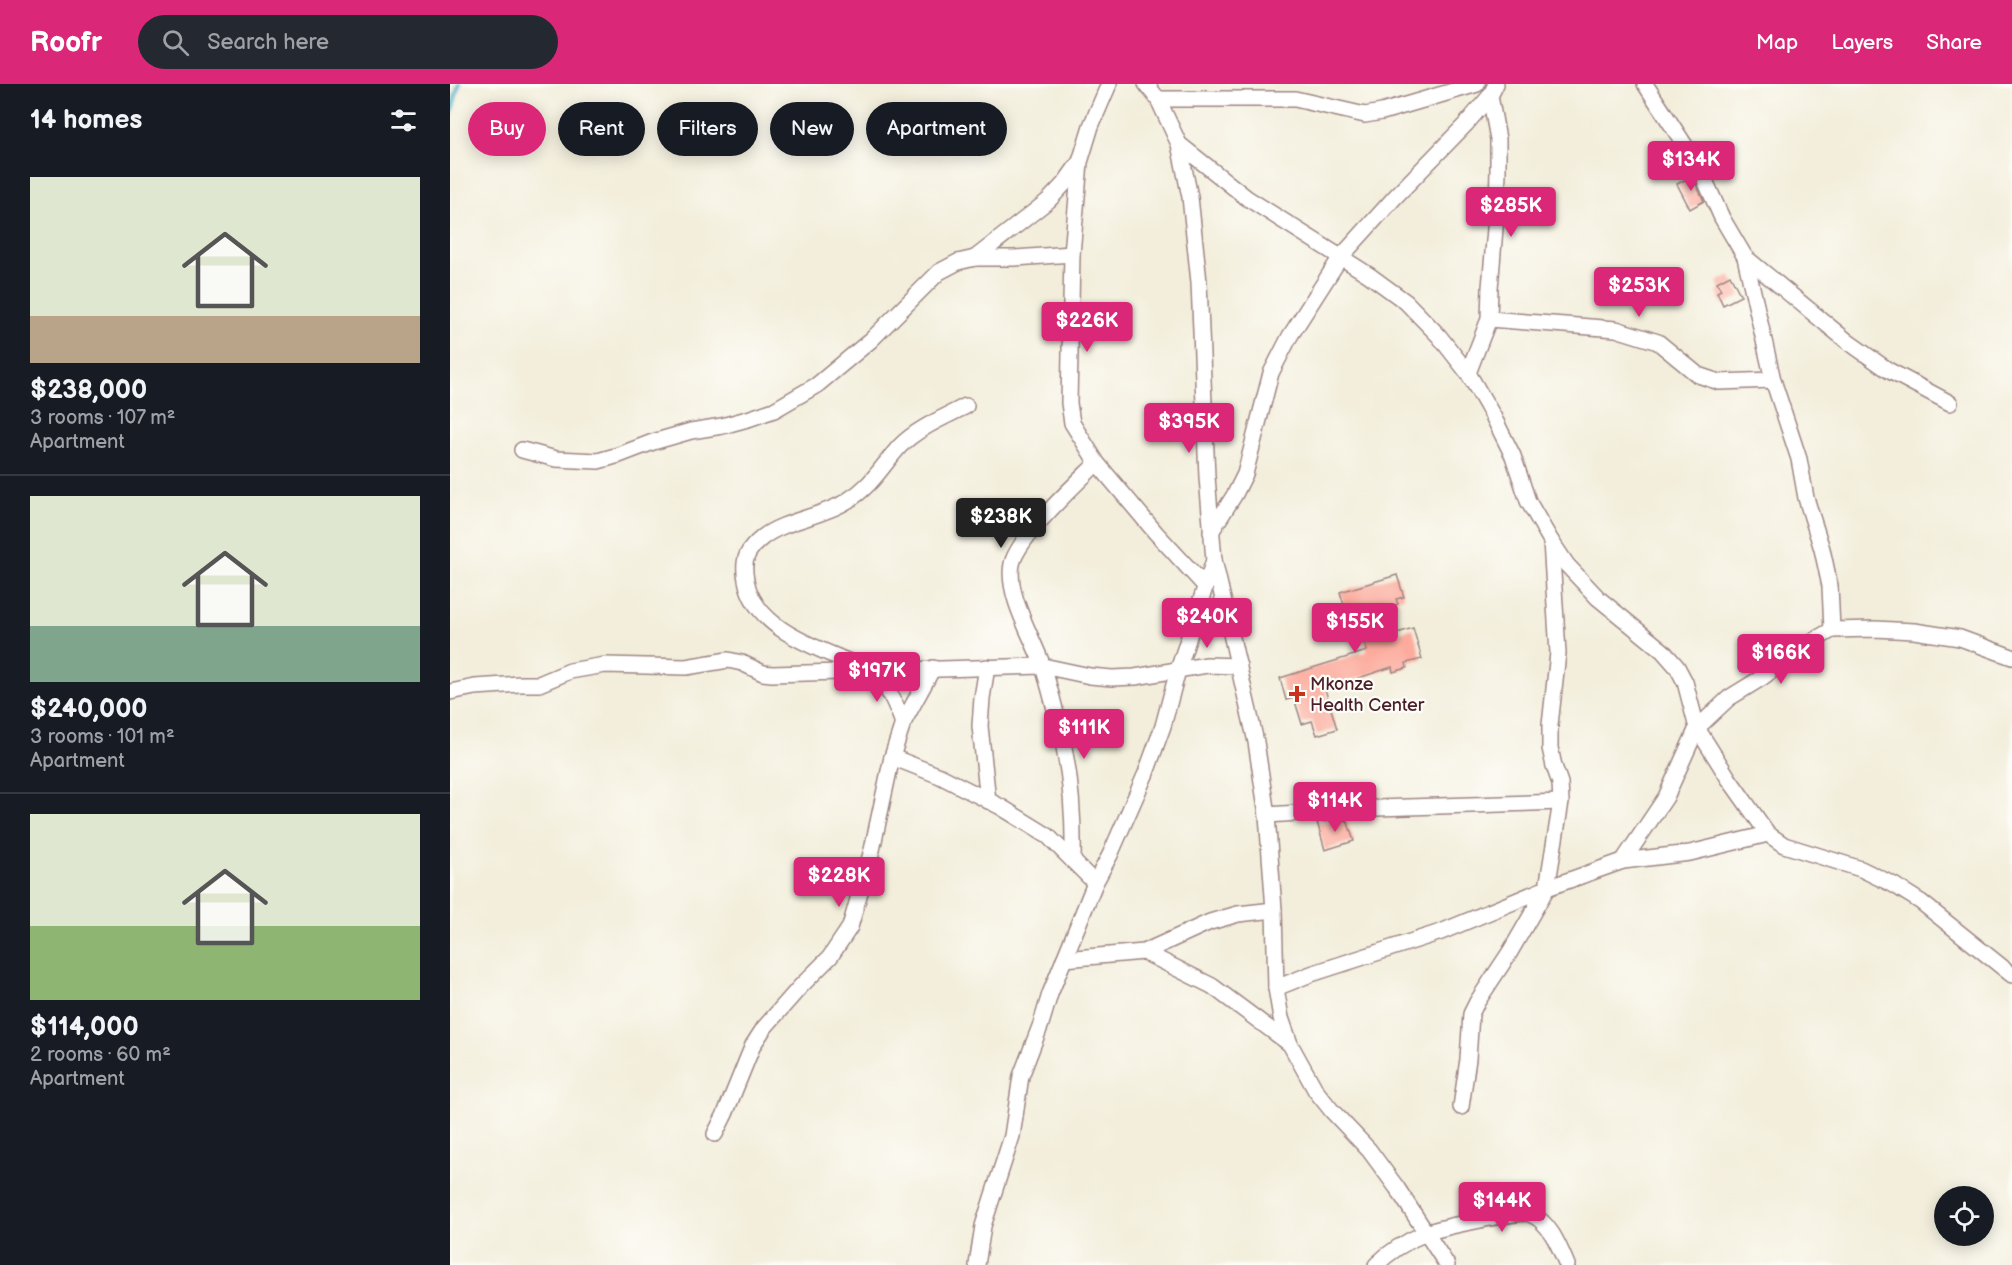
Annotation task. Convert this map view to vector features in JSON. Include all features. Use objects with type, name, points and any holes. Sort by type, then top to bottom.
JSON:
[{"type":"street","points":[[1109,84],[1091,126],[1080,162],[1072,254],[1070,403],[1072,423],[1096,463],[1155,533],[1205,586]]},
{"type":"street","points":[[1146,84],[1158,99],[1179,144],[1190,197],[1199,282],[1205,443],[1214,560],[1256,742],[1267,816],[1274,910],[1276,988],[1281,1018],[1290,1044],[1316,1091],[1369,1150],[1447,1265]]},
{"type":"street","points":[[1158,99],[1295,99],[1365,115],[1477,84]]},
{"type":"street","points":[[1645,84],[1699,168],[1722,218],[1745,256],[1773,380],[1799,459],[1806,498],[1822,549],[1830,586],[1832,630]]},
{"type":"street","points":[[1211,532],[1245,474],[1272,373],[1290,336],[1340,258],[1493,90]]},
{"type":"street","points":[[1468,374],[1490,319],[1498,171],[1498,139],[1493,90]]},
{"type":"street","points":[[1179,144],[1246,198],[1406,302],[1439,336],[1468,374],[1493,416],[1513,456],[1528,501],[1551,541],[1567,565],[1598,598],[1663,651],[1677,667],[1687,690],[1698,728],[1729,779],[1768,834],[1784,845],[1861,869],[1894,885],[1921,902],[2012,975]]},
{"type":"street","points":[[975,258],[1049,200],[1080,162]]},
{"type":"street","points":[[522,450],[556,459],[598,461],[619,456],[661,439],[722,426],[774,410],[817,385],[871,340],[939,272],[958,262],[975,258],[1072,254]]},
{"type":"street","points":[[1745,256],[1847,341],[1888,370],[1950,403]]},
{"type":"street","points":[[1490,319],[1616,329],[1658,342],[1698,375],[1719,382],[1773,380]]},
{"type":"street","points":[[903,723],[885,685],[868,670],[807,644],[780,628],[766,615],[759,608],[747,586],[743,566],[747,553],[764,536],[846,502],[870,483],[900,447],[914,435],[966,406]]},
{"type":"street","points":[[1074,861],[1074,818],[1069,767],[1043,666],[1012,585],[1012,563],[1049,511],[1096,463]]},
{"type":"street","points":[[1461,1107],[1472,1014],[1477,1002],[1510,952],[1547,888],[1561,802],[1560,783],[1550,748],[1550,725],[1558,653],[1551,541]]},
{"type":"street","points":[[977,1265],[983,1226],[1011,1136],[1021,1076],[1064,958],[1095,883],[1146,773],[1163,726],[1178,670],[1214,560]]},
{"type":"street","points":[[1623,861],[1666,797],[1698,728],[1729,698],[1763,677],[1809,643],[1832,630],[1914,631],[1960,638],[2012,657]]},
{"type":"street","points":[[450,692],[475,687],[539,684],[570,671],[605,665],[686,667],[728,660],[772,674],[1043,666],[1112,678],[1135,677],[1207,665],[1239,666]]},
{"type":"street","points":[[987,667],[980,726],[988,801]]},
{"type":"street","points":[[715,1134],[753,1045],[764,1028],[830,957],[850,927],[872,850],[892,757],[903,723],[933,668]]},
{"type":"street","points":[[892,757],[940,776],[988,801],[1047,837],[1095,883]]},
{"type":"street","points":[[1267,816],[1388,807],[1561,802]]},
{"type":"street","points":[[1276,988],[1441,932],[1547,888],[1623,861],[1690,853],[1768,834]]},
{"type":"street","points":[[1064,958],[1144,952],[1210,921],[1238,914],[1274,910]]},
{"type":"street","points":[[1144,952],[1212,986],[1290,1044]]},
{"type":"street","points":[[1376,1265],[1401,1246],[1427,1233],[1511,1214],[1528,1213],[1543,1222],[1556,1241],[1567,1265]]},
{"type":"building","points":[[1692,176],[1704,201],[1690,209],[1677,184]]},
{"type":"building","points":[[1730,275],[1741,296],[1723,305],[1717,292],[1721,290],[1717,282]]},
{"type":"building","points":[[1397,575],[1404,597],[1396,599],[1398,604],[1380,609],[1388,636],[1413,628],[1422,659],[1406,663],[1407,668],[1393,672],[1392,667],[1325,689],[1337,729],[1317,735],[1312,721],[1302,724],[1294,698],[1286,700],[1280,678],[1367,651],[1357,615],[1348,618],[1340,592]]},
{"type":"building","points":[[1347,820],[1354,841],[1325,850],[1317,822]]},
{"type":"waterway","points":[[450,117],[459,84]]},
{"type":"place","name":"Mkonze Health Center","points":[[1297,694]]}]
